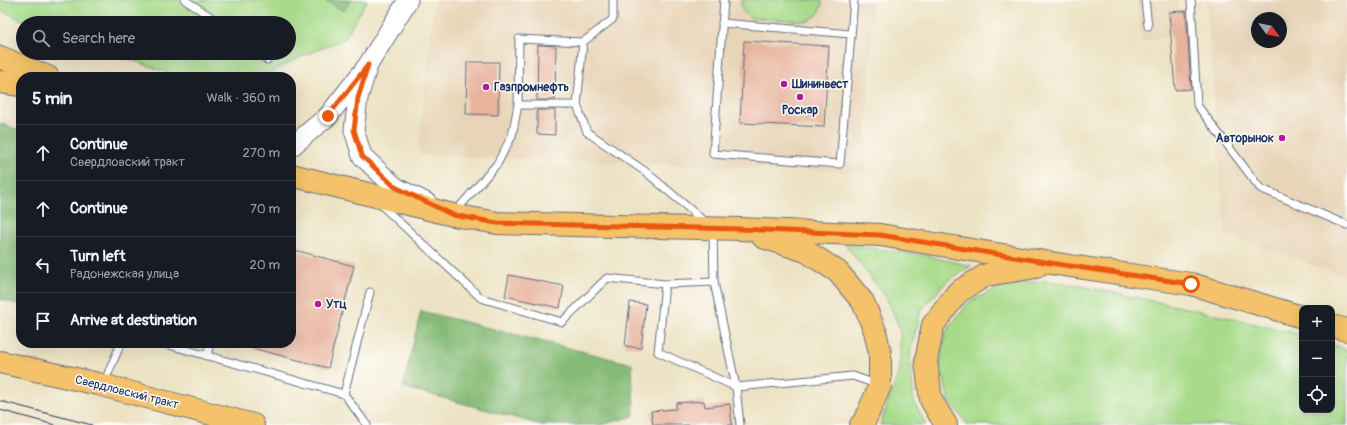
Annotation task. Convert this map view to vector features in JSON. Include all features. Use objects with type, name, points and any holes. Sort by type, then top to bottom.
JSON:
[{"type":"main road","points":[[0,57],[36,72]]},
{"type":"main road","points":[[0,82],[16,84]]},
{"type":"main road","points":[[296,176],[453,215],[497,223],[740,229],[880,235],[1191,284],[1299,316]]},
{"type":"main road","points":[[740,229],[806,251],[838,272],[863,302],[875,331],[880,354],[880,386],[861,425]]},
{"type":"main road","points":[[946,425],[931,400],[926,361],[933,325],[958,292],[986,275],[1057,264]]},
{"type":"main road","points":[[1335,327],[1347,330]]},
{"type":"main road","points":[[0,349],[100,385]]},
{"type":"main road","name":"Свердловский тракт","points":[[0,362],[100,385],[204,416],[253,425]]},
{"type":"street","points":[[296,143],[328,116],[368,65],[408,0]]},
{"type":"street","points":[[368,65],[358,98],[354,130],[362,156],[395,187],[453,215]]},
{"type":"lane","points":[[185,0],[209,16]]},
{"type":"lane","points":[[453,215],[497,164],[512,136],[518,105],[519,39],[583,42],[613,19],[613,0]]},
{"type":"lane","points":[[724,0],[713,154],[840,164],[854,0]]},
{"type":"lane","points":[[1145,0],[1148,26]]},
{"type":"lane","points":[[1190,0],[1197,105],[1260,188],[1347,225]]},
{"type":"lane","points":[[722,24],[851,34]]},
{"type":"lane","points":[[583,42],[577,106],[588,132],[646,172],[713,229],[714,282],[736,387],[740,425]]},
{"type":"lane","points":[[518,105],[577,106]]},
{"type":"lane","points":[[371,195],[481,298],[562,322],[607,278],[665,284],[714,282]]},
{"type":"lane","points":[[665,284],[658,352],[736,387],[853,376],[880,386]]},
{"type":"lane","points":[[344,394],[370,292]]},
{"type":"lane","points":[[100,385],[118,348]]},
{"type":"lane","points":[[179,348],[344,394],[367,425]]},
{"type":"lane","points":[[207,356],[209,348]]},
{"type":"shaded area","points":[[434,0],[873,0],[865,172],[418,155]]},
{"type":"shaded area","points":[[1137,0],[1177,0],[1181,34],[1142,42]]},
{"type":"shaded area","name":"Авторынок","points":[[1206,0],[1347,0],[1347,277],[1225,234]]},
{"type":"green space","points":[[0,0],[367,0],[344,39],[296,60],[296,16],[16,17],[0,10]]},
{"type":"green space","points":[[324,0],[350,0],[344,11]]},
{"type":"green space","points":[[741,0],[822,0],[822,4],[818,14],[809,21],[750,18],[742,10]]},
{"type":"green space","points":[[132,60],[295,60],[271,72],[166,72]]},
{"type":"green space","points":[[0,123],[16,129],[16,304],[0,299]]},
{"type":"green space","points":[[846,245],[923,255],[971,266],[947,281],[921,310],[910,353],[914,402],[926,425],[880,425],[900,369],[900,329],[887,299]]},
{"type":"green space","points":[[1045,281],[1072,284],[1195,310],[1299,334],[1299,413],[1335,413],[1335,345],[1347,351],[1347,425],[968,425],[949,400],[940,364],[946,332],[969,302],[1004,285]]},
{"type":"green space","points":[[421,311],[632,364],[634,416],[601,425],[542,425],[403,387]]},
{"type":"building","points":[[1186,11],[1191,89],[1175,90],[1169,12]]},
{"type":"building","name":"Шининвест","points":[[744,41],[829,46],[824,127],[740,123]]},
{"type":"building","points":[[538,45],[556,46],[555,100],[537,100]]},
{"type":"building","points":[[467,62],[499,62],[498,115],[466,114]]},
{"type":"building","points":[[537,110],[555,110],[555,135],[537,134]]},
{"type":"building","name":"Утц","points":[[296,250],[354,266],[328,368],[252,348],[296,348]]},
{"type":"building","points":[[509,275],[564,286],[560,308],[505,296]]},
{"type":"building","points":[[630,302],[646,304],[641,348],[625,346]]},
{"type":"building","points":[[704,401],[705,407],[730,404],[732,425],[653,425],[651,411],[676,409],[676,403]]},
{"type":"tram line","points":[[0,401],[92,425]]},
{"type":"tram line","points":[[0,410],[55,425]]},
{"type":"place","name":"Шининвест","points":[[784,84]]},
{"type":"place","name":"Газпромнефть","points":[[486,87]]},
{"type":"place","name":"Роскар","points":[[800,97]]},
{"type":"place","name":"Авторынок","points":[[1282,138]]},
{"type":"place","name":"Утц","points":[[318,304]]},
{"type":"route","points":[[328,116],[368,65],[358,98],[354,130],[362,156],[395,187],[453,215],[497,223],[740,229],[880,235],[1191,284]]}]
